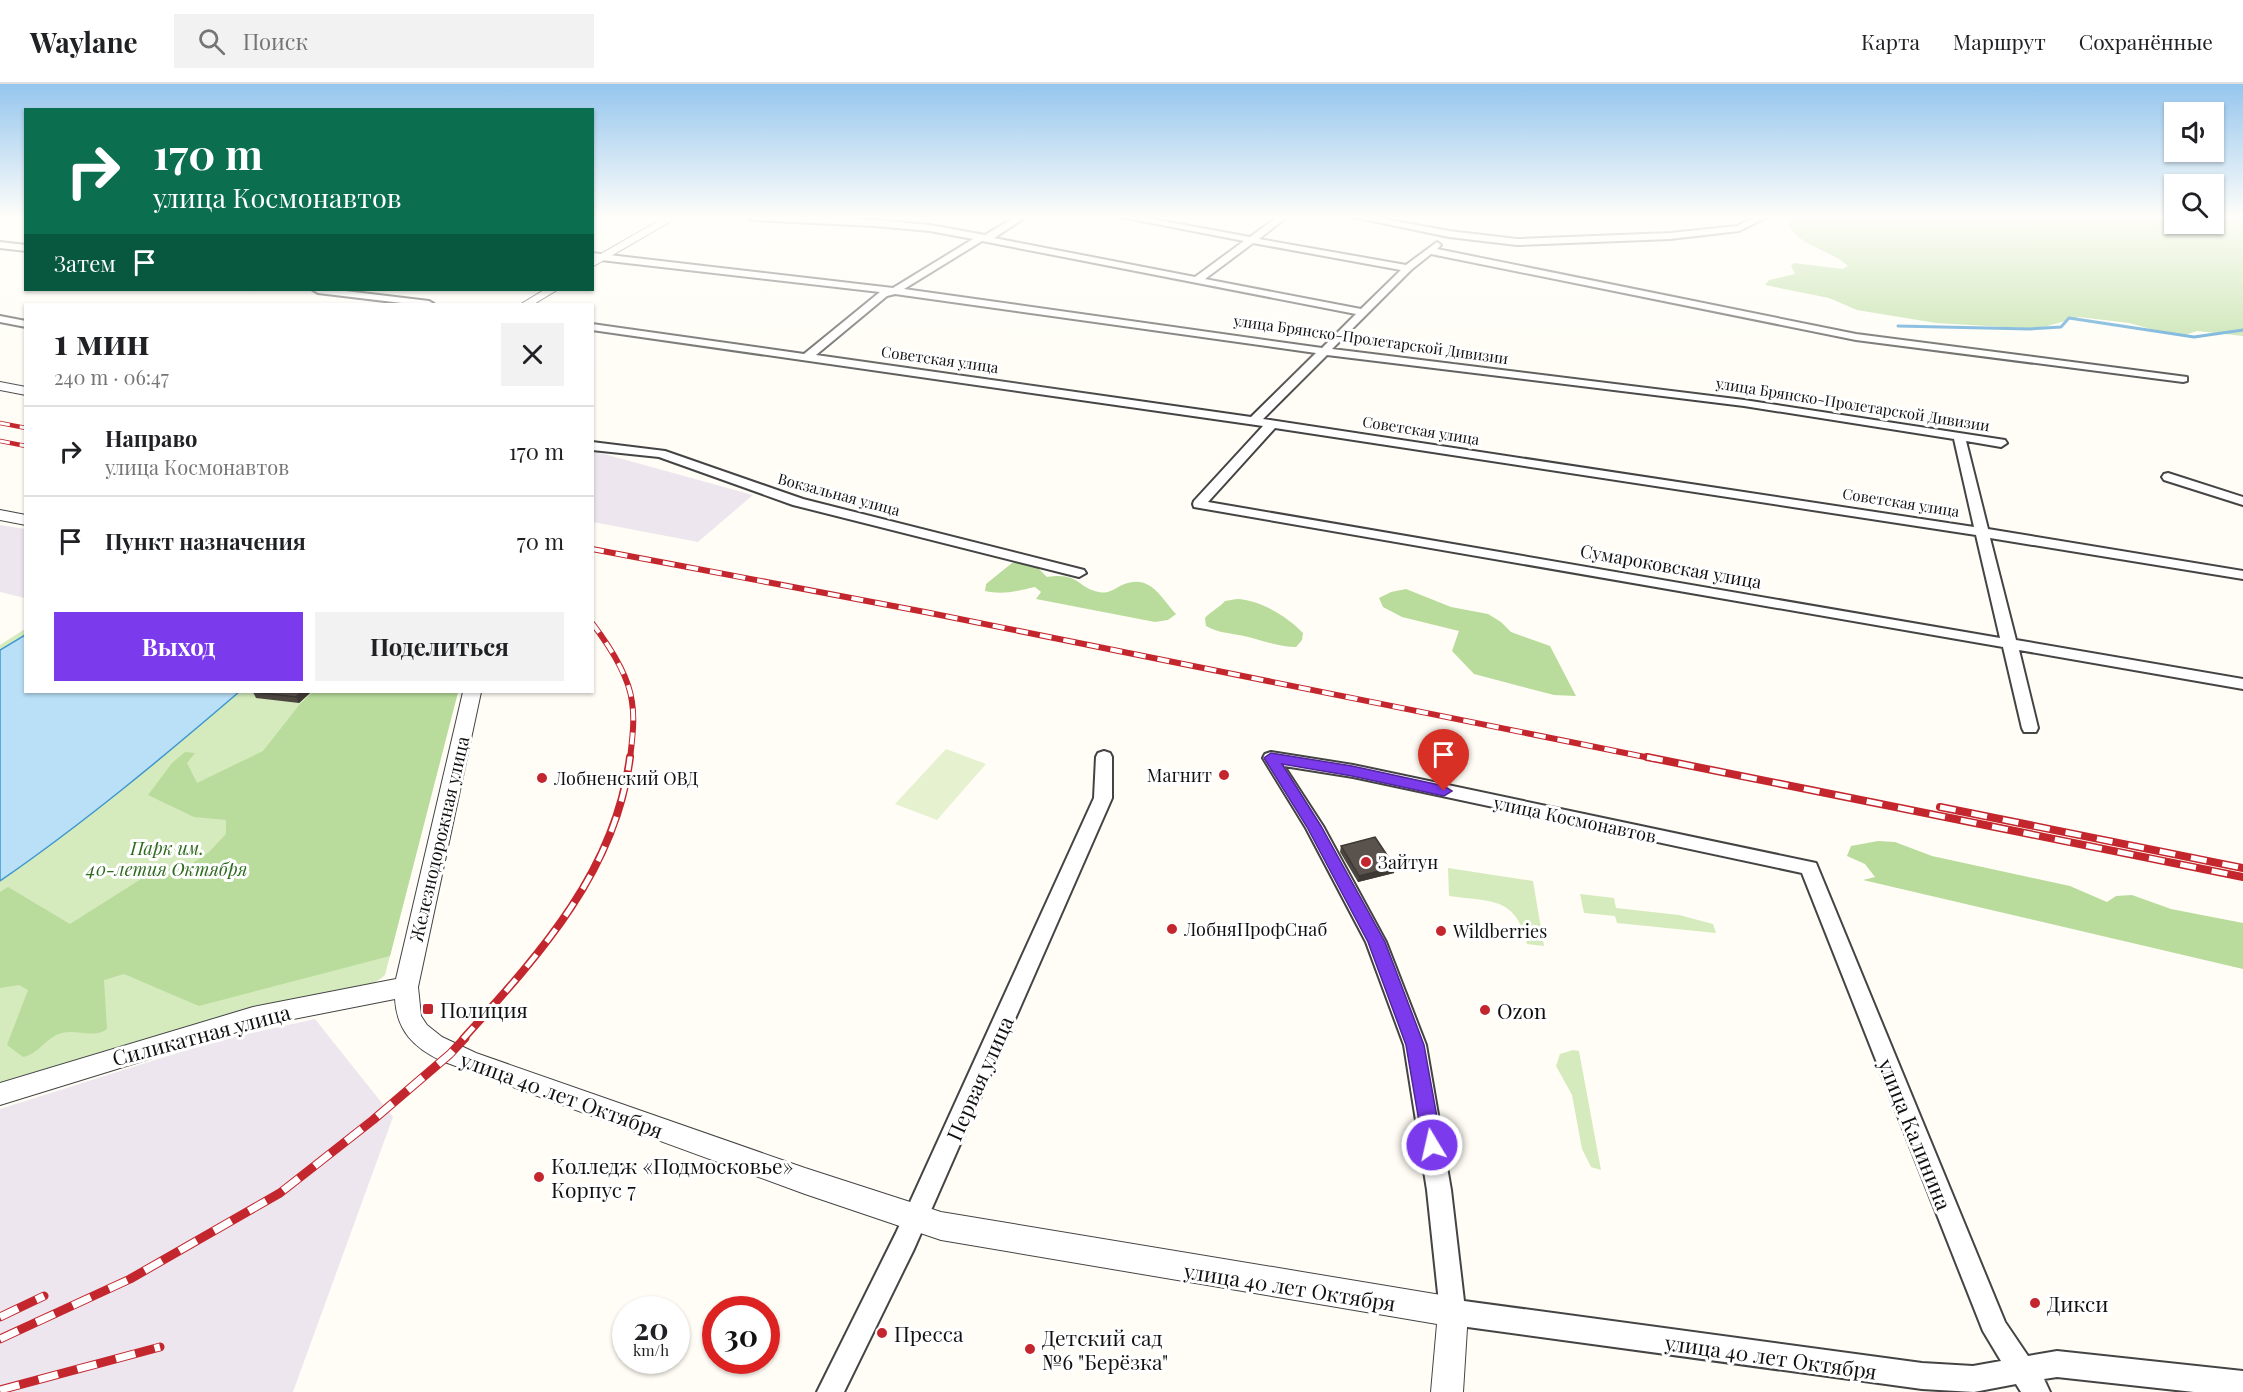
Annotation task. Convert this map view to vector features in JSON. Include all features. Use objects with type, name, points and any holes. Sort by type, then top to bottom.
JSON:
[{"type":"street","name":"улица Брянско-Пролетарской Дивизии","points":[[784,278],[895,291],[1324,351],[1744,403],[2001,443]]},
{"type":"street","points":[[806,357],[884,294],[895,291],[917,278]]},
{"type":"street","points":[[1193,278],[1362,312]]},
{"type":"street","points":[[1261,422],[1324,351],[1398,278]]},
{"type":"street","points":[[1565,278],[1856,337],[2183,379]]},
{"type":"street","points":[[326,291],[421,303]]},
{"type":"street","points":[[528,303],[549,291]]},
{"type":"street","points":[[0,320],[24,324]]},
{"type":"street","name":"Советская улица","points":[[594,327],[1261,422],[1982,531],[2243,575]]},
{"type":"street","points":[[0,386],[24,391]]},
{"type":"street","name":"Сумароковская улица","points":[[1261,422],[1269,428],[1199,504],[2243,684]]},
{"type":"street","points":[[1959,437],[2030,728]]},
{"type":"street","name":"Вокзальная улица","points":[[594,446],[661,454],[798,502],[1079,573]]},
{"type":"street","points":[[2168,477],[2243,501]]},
{"type":"street","points":[[0,515],[24,520]]},
{"type":"street","name":"Железнодорожная улица","points":[[406,987],[472,693]]},
{"type":"street","name":"Первая улица","points":[[830,1392],[915,1218],[1103,798],[1104,757]]},
{"type":"street","name":"улица Космонавтов","points":[[1453,1312],[1439,1190],[1415,1045],[1377,942],[1314,826],[1271,758],[1352,771],[1809,868]]},
{"type":"street","name":"улица Калинина","points":[[1809,868],[1996,1332],[2037,1392]]},
{"type":"street","name":"Силикатная улица","points":[[0,1094],[253,1017],[406,987]]},
{"type":"street","name":"улица 40 лет Октября","points":[[406,987],[409,1017],[419,1035],[450,1054],[806,1181],[942,1226],[1192,1270],[1453,1312],[1922,1376],[1973,1379],[2057,1364],[2243,1384]]},
{"type":"street","points":[[1447,1392],[1453,1312]]},
{"type":"shaded area","points":[[594,452],[753,495],[698,542],[594,522]]},
{"type":"shaded area","points":[[0,525],[24,529],[24,598],[0,592]]},
{"type":"shaded area","points":[[315,1019],[393,1117],[293,1392],[0,1392],[0,1109],[215,1041]]},
{"type":"green space","points":[[1777,278],[2243,278],[2243,336],[2197,331],[2185,335],[2172,335],[2129,323],[2079,317],[2037,329],[1936,323],[1857,310],[1829,298],[1765,285],[1769,280]]},
{"type":"green space","points":[[1024,562],[1035,565],[1047,577],[1072,578],[1099,592],[1110,591],[1130,582],[1146,584],[1158,593],[1176,614],[1168,620],[1155,622],[1036,599],[1041,592],[1035,587],[1004,593],[985,591],[986,584],[1012,563]]},
{"type":"green space","points":[[1406,589],[1451,607],[1488,614],[1511,632],[1550,646],[1576,696],[1554,695],[1474,674],[1452,651],[1459,631],[1402,617],[1383,607],[1379,598],[1391,592]]},
{"type":"green space","points":[[1237,599],[1255,602],[1281,615],[1303,633],[1302,640],[1296,647],[1283,646],[1206,626],[1205,618],[1210,613],[1225,601]]},
{"type":"green space","name":"Парк им. 40-летия Октября","points":[[24,630],[24,693],[458,693],[385,975],[359,988],[229,1015],[0,1084],[0,645]]},
{"type":"green space","points":[[312,693],[458,693],[390,956],[199,1006],[124,974],[104,980],[107,1029],[91,1034],[68,1032],[56,1035],[34,1053],[23,1057],[7,1045],[28,990],[19,985],[0,988],[0,892],[8,887],[70,924],[160,867],[184,869],[209,852],[226,834],[226,820],[194,817],[148,795],[172,763],[185,752],[195,753],[187,763],[197,783],[263,751],[300,704]]},
{"type":"green space","points":[[946,749],[986,764],[937,820],[895,804]]},
{"type":"green space","points":[[1878,841],[1895,842],[1932,856],[2070,886],[2107,902],[2116,896],[2132,895],[2171,909],[2243,923],[2243,969],[1863,880],[1875,877],[1865,864],[1847,856],[1851,846]]},
{"type":"green space","points":[[1448,868],[1533,881],[1544,946],[1527,944],[1516,917],[1500,904],[1449,896]]},
{"type":"green space","points":[[1580,894],[1614,898],[1616,908],[1679,915],[1713,924],[1716,933],[1617,923],[1615,916],[1584,913]]},
{"type":"green space","points":[[1573,1050],[1579,1051],[1601,1170],[1591,1167],[1582,1149],[1572,1095],[1556,1066],[1560,1054]]},
{"type":"water","points":[[24,636],[24,693],[238,693],[122,790],[0,881],[0,650]]},
{"type":"building","points":[[262,693],[300,693],[296,697]]},
{"type":"building","name":"Зайтун","points":[[1375,837],[1395,867],[1359,876],[1341,846]]},
{"type":"waterway","points":[[1898,326],[2030,329],[2061,327],[2069,318],[2194,337],[2243,330]]},
{"type":"railway","points":[[0,423],[24,428]]},
{"type":"railway","points":[[0,441],[24,446]]},
{"type":"railway","points":[[594,549],[925,612],[1655,759]]},
{"type":"railway","points":[[594,626],[617,661],[630,692],[633,716],[630,759]]},
{"type":"railway","points":[[463,1039],[545,944],[591,875],[622,799],[630,757]]},
{"type":"railway","points":[[1647,757],[2243,877]]},
{"type":"railway","points":[[1940,807],[2243,868]]},
{"type":"railway","points":[[0,1339],[130,1279],[280,1193],[373,1120],[450,1054],[465,1038]]},
{"type":"railway","points":[[0,1317],[44,1296]]},
{"type":"railway","points":[[0,1390],[160,1347]]},
{"type":"place","name":"Магнит","points":[[1224,775]]},
{"type":"place","name":"Лобненский ОВД","points":[[542,778]]},
{"type":"place","name":"Зайтун","points":[[1366,862]]},
{"type":"place","name":"ЛобняПрофСнаб","points":[[1172,929]]},
{"type":"place","name":"Wildberries","points":[[1441,931]]},
{"type":"place","name":"Полиция","points":[[428,1009]]},
{"type":"place","name":"Ozon","points":[[1485,1010]]},
{"type":"place","name":"Колледж «Подмосковье» Корпус 7","points":[[539,1177]]},
{"type":"place","name":"Дикси","points":[[2035,1303]]},
{"type":"place","name":"Пресса","points":[[882,1333]]},
{"type":"place","name":"Детский сад №6 \"Берёзка\"","points":[[1030,1349]]},
{"type":"route","points":[[1432,1145],[1415,1045],[1377,942],[1314,826],[1271,758],[1352,771],[1444,791]]}]
